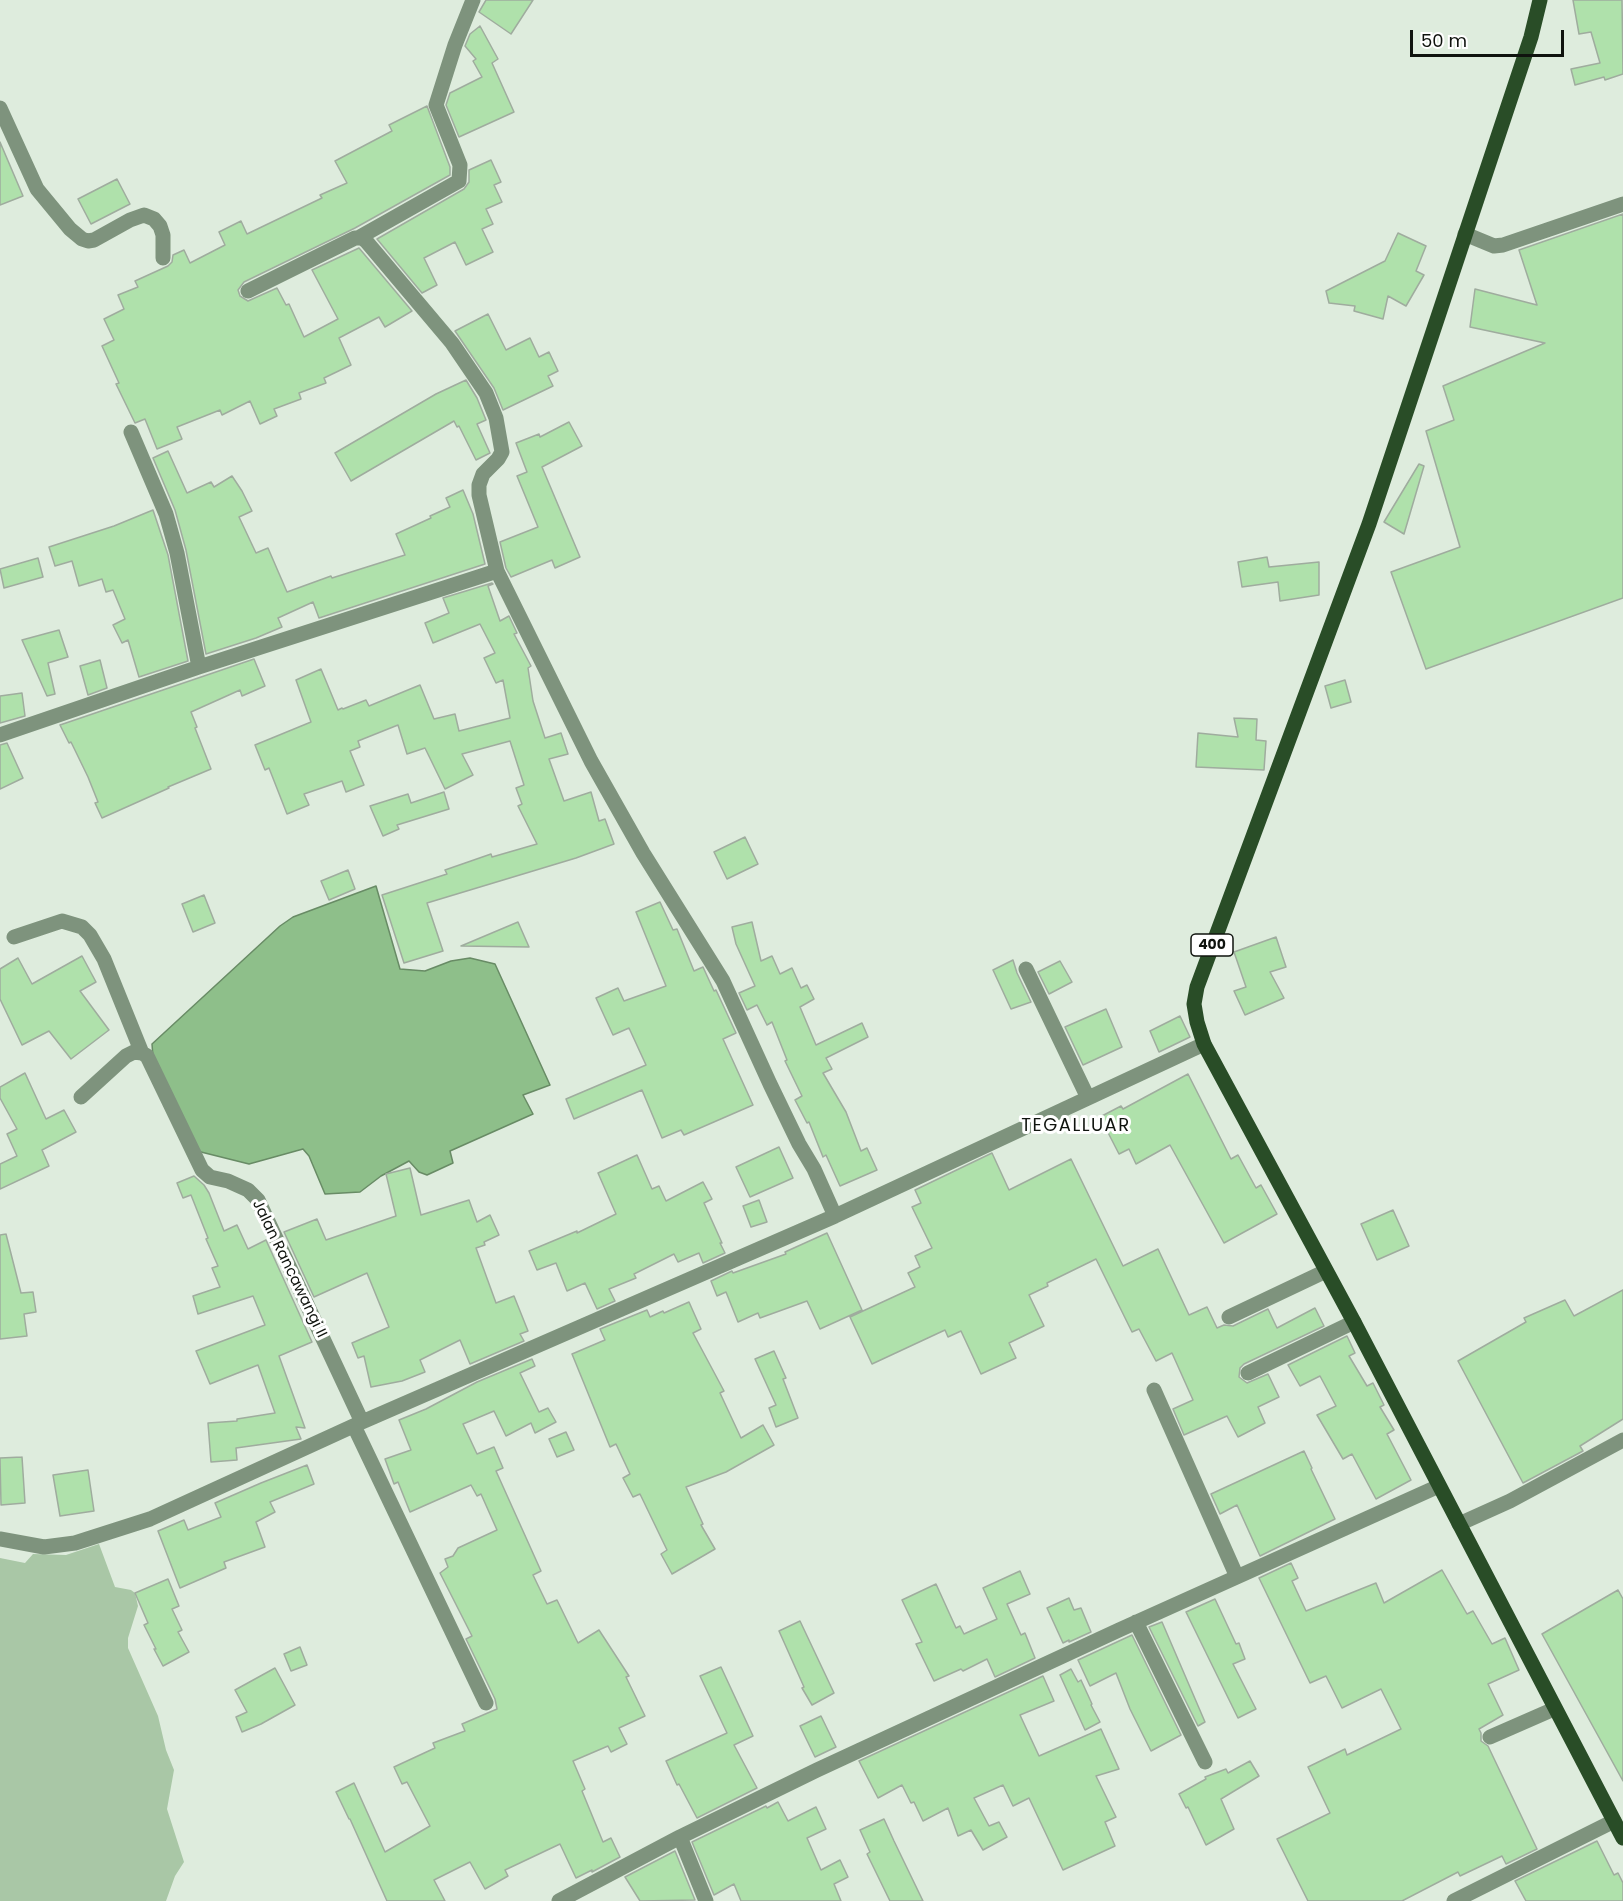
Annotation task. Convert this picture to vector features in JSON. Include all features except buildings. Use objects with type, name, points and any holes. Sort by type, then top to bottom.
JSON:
[{"type":"main road","name":"400","points":[[1540,0],[1531,37],[1369,524],[1197,987],[1194,1004],[1204,1044],[1354,1322],[1623,1838]]},
{"type":"street","points":[[248,291],[358,238],[459,181],[460,165],[436,105],[455,45],[473,0]]},
{"type":"street","points":[[0,108],[37,189],[70,229],[82,239],[94,240],[144,215],[153,219],[160,226],[163,235],[163,258]]},
{"type":"street","points":[[1465,234],[1494,246],[1503,245],[1623,204]]},
{"type":"street","points":[[358,238],[366,241],[452,343],[486,393],[496,418],[502,452],[483,474],[479,485],[479,495],[497,571],[591,761],[643,853],[723,981],[770,1084],[799,1144],[814,1169],[835,1216]]},
{"type":"street","points":[[131,432],[166,514],[177,553],[199,667]]},
{"type":"street","points":[[0,735],[199,667],[497,571]]},
{"type":"street","name":"Jalan Rancawangi II","points":[[14,937],[62,921],[82,927],[90,935],[104,959],[142,1053],[147,1056],[202,1170],[210,1177],[228,1181],[248,1190],[258,1200],[486,1703]]},
{"type":"street","points":[[1026,969],[1088,1098]]},
{"type":"street","points":[[0,1539],[44,1547],[75,1542],[150,1519],[358,1424],[835,1216],[1204,1044]]},
{"type":"street","points":[[81,1098],[126,1056],[134,1052],[142,1053]]},
{"type":"street","points":[[1229,1317],[1326,1271]]},
{"type":"street","points":[[1248,1373],[1354,1322]]},
{"type":"street","points":[[1154,1390],[1237,1577]]},
{"type":"street","points":[[1459,1524],[1510,1501],[1623,1440]]},
{"type":"street","points":[[564,1900],[680,1837],[817,1770],[1136,1622],[1439,1486]]},
{"type":"street","points":[[1136,1622],[1205,1762]]},
{"type":"street","points":[[1490,1737],[1554,1709]]},
{"type":"street","points":[[1454,1901],[1614,1821]]},
{"type":"street","points":[[680,1837],[706,1901]]},
{"type":"shaded area","points":[[376,886],[400,969],[425,971],[451,961],[470,958],[495,964],[550,1085],[523,1095],[533,1114],[450,1151],[453,1163],[427,1175],[419,1172],[409,1161],[381,1176],[360,1192],[325,1194],[309,1156],[303,1149],[249,1164],[197,1151],[153,1057],[152,1044],[280,926],[293,917]]},
{"type":"shaded area","points":[[99,1544],[115,1587],[135,1593],[138,1606],[128,1638],[128,1648],[158,1716],[166,1750],[174,1770],[167,1809],[184,1862],[175,1876],[166,1901],[0,1901],[0,1558],[25,1563],[33,1554],[66,1555]]},
{"type":"district","name":"TEGALLUAR","points":[[1076,1126]]}]
